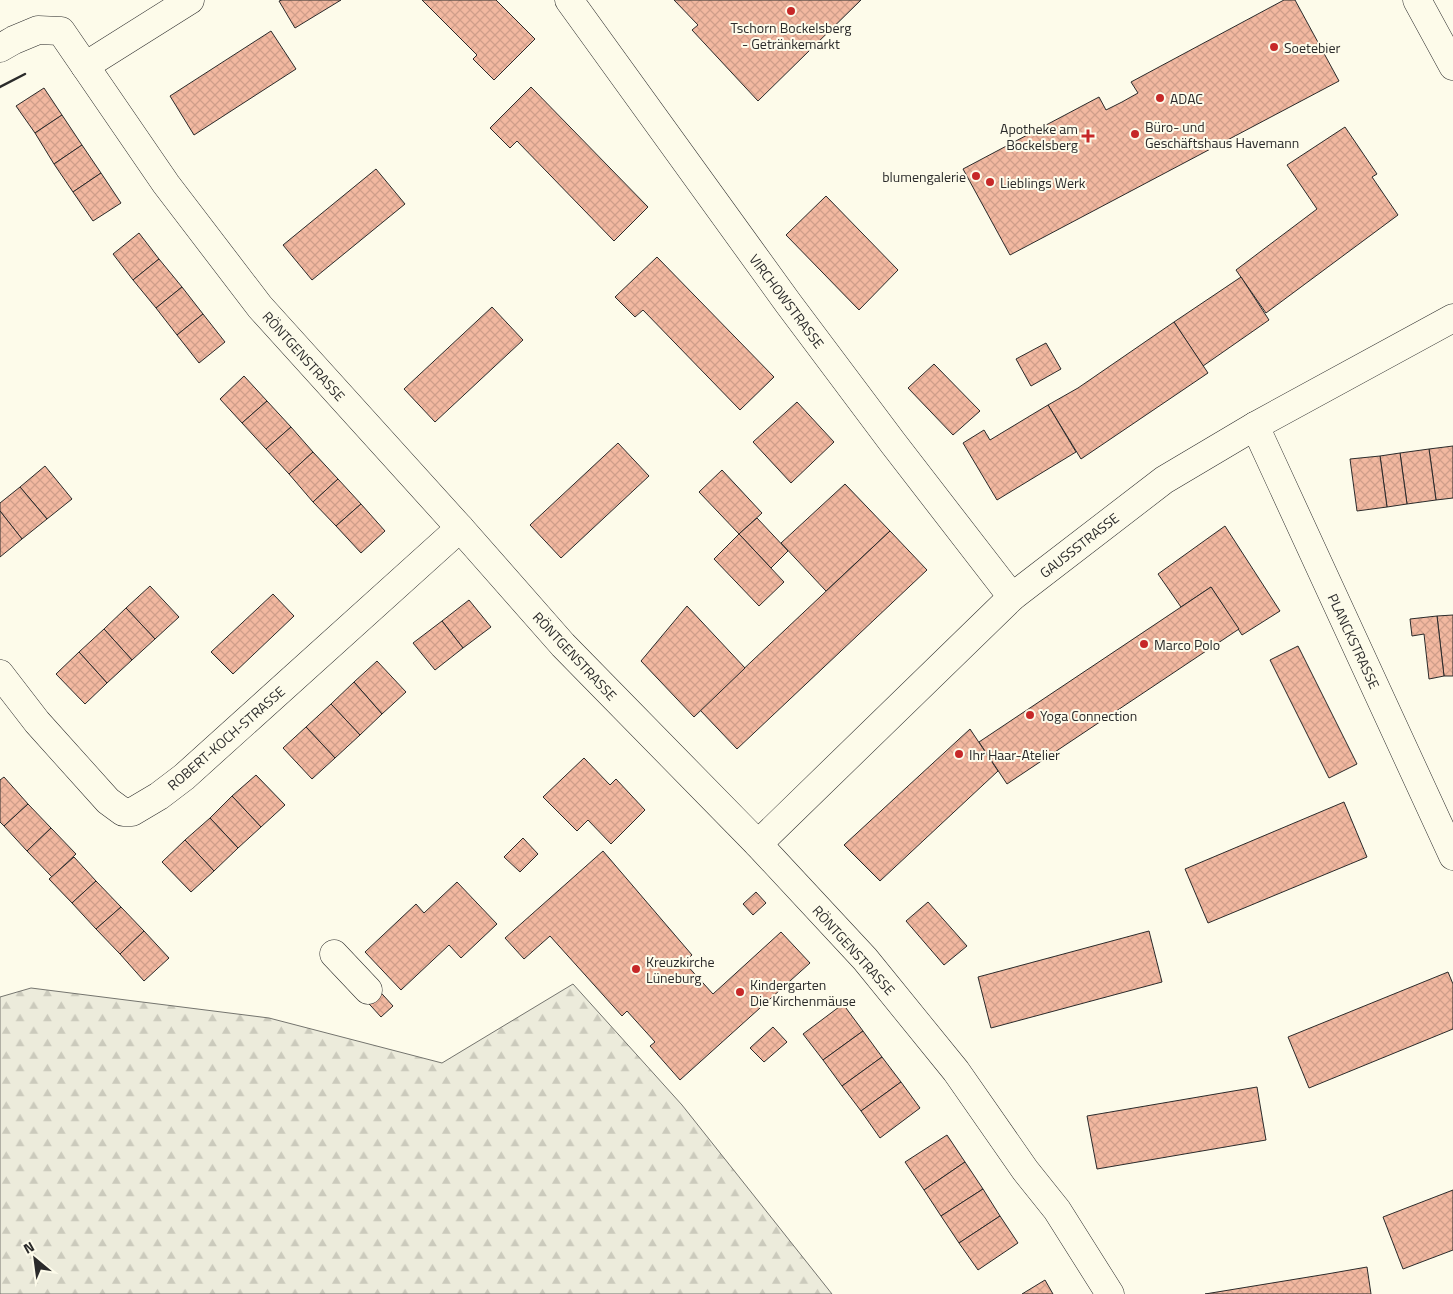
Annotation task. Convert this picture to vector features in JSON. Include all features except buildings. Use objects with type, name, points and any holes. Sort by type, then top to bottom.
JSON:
[{"type":"street","points":[[85,66],[190,0]]},
{"type":"street","name":"VIRCHOWSTRASSE","points":[[569,0],[726,218],[893,443],[1012,597]]},
{"type":"street","points":[[1417,0],[1453,66]]},
{"type":"street","name":"RÖNTGENSTRASSE","points":[[0,48],[38,30],[61,31],[166,184],[260,307],[563,645],[758,844],[865,959],[956,1071],[1024,1170],[1057,1210],[1110,1294]]},
{"type":"street","name":"GAUSSSTRASSE","points":[[758,844],[1012,597],[1164,480],[1256,426],[1453,318]]},
{"type":"street","name":"PLANCKSTRASSE","points":[[1256,426],[1453,856]]},
{"type":"street","name":"ROBERT-KOCH-STRASSE","points":[[2,680],[108,801],[123,812],[132,812],[159,796],[184,777],[460,528]]},
{"type":"street","points":[[334,954],[368,990]]},
{"type":"green space","points":[[573,984],[682,1105],[832,1294],[0,1294],[0,997],[31,988],[269,1018],[442,1063]]},
{"type":"wall","points":[[0,87],[25,74]]},
{"type":"place","name":"Tschorn Bockelsberg - Getränkemarkt","points":[[791,11]]},
{"type":"place","name":"Soetebier","points":[[1274,47]]},
{"type":"place","name":"ADAC","points":[[1160,98]]},
{"type":"place","name":"Büro- und Geschäftshaus Havemann","points":[[1135,134]]},
{"type":"place","name":"Apotheke am Bockelsberg","points":[[1088,136]]},
{"type":"place","name":"blumengalerie","points":[[976,176]]},
{"type":"place","name":"Lieblings Werk","points":[[990,182]]},
{"type":"place","name":"Marco Polo","points":[[1144,644]]},
{"type":"place","name":"Yoga Connection","points":[[1030,715]]},
{"type":"place","name":"Ihr Haar-Atelier","points":[[959,754]]},
{"type":"place","name":"Kreuzkirche Lüneburg","points":[[636,969]]},
{"type":"place","name":"Kindergarten Die Kirchenmäuse","points":[[740,992]]}]
